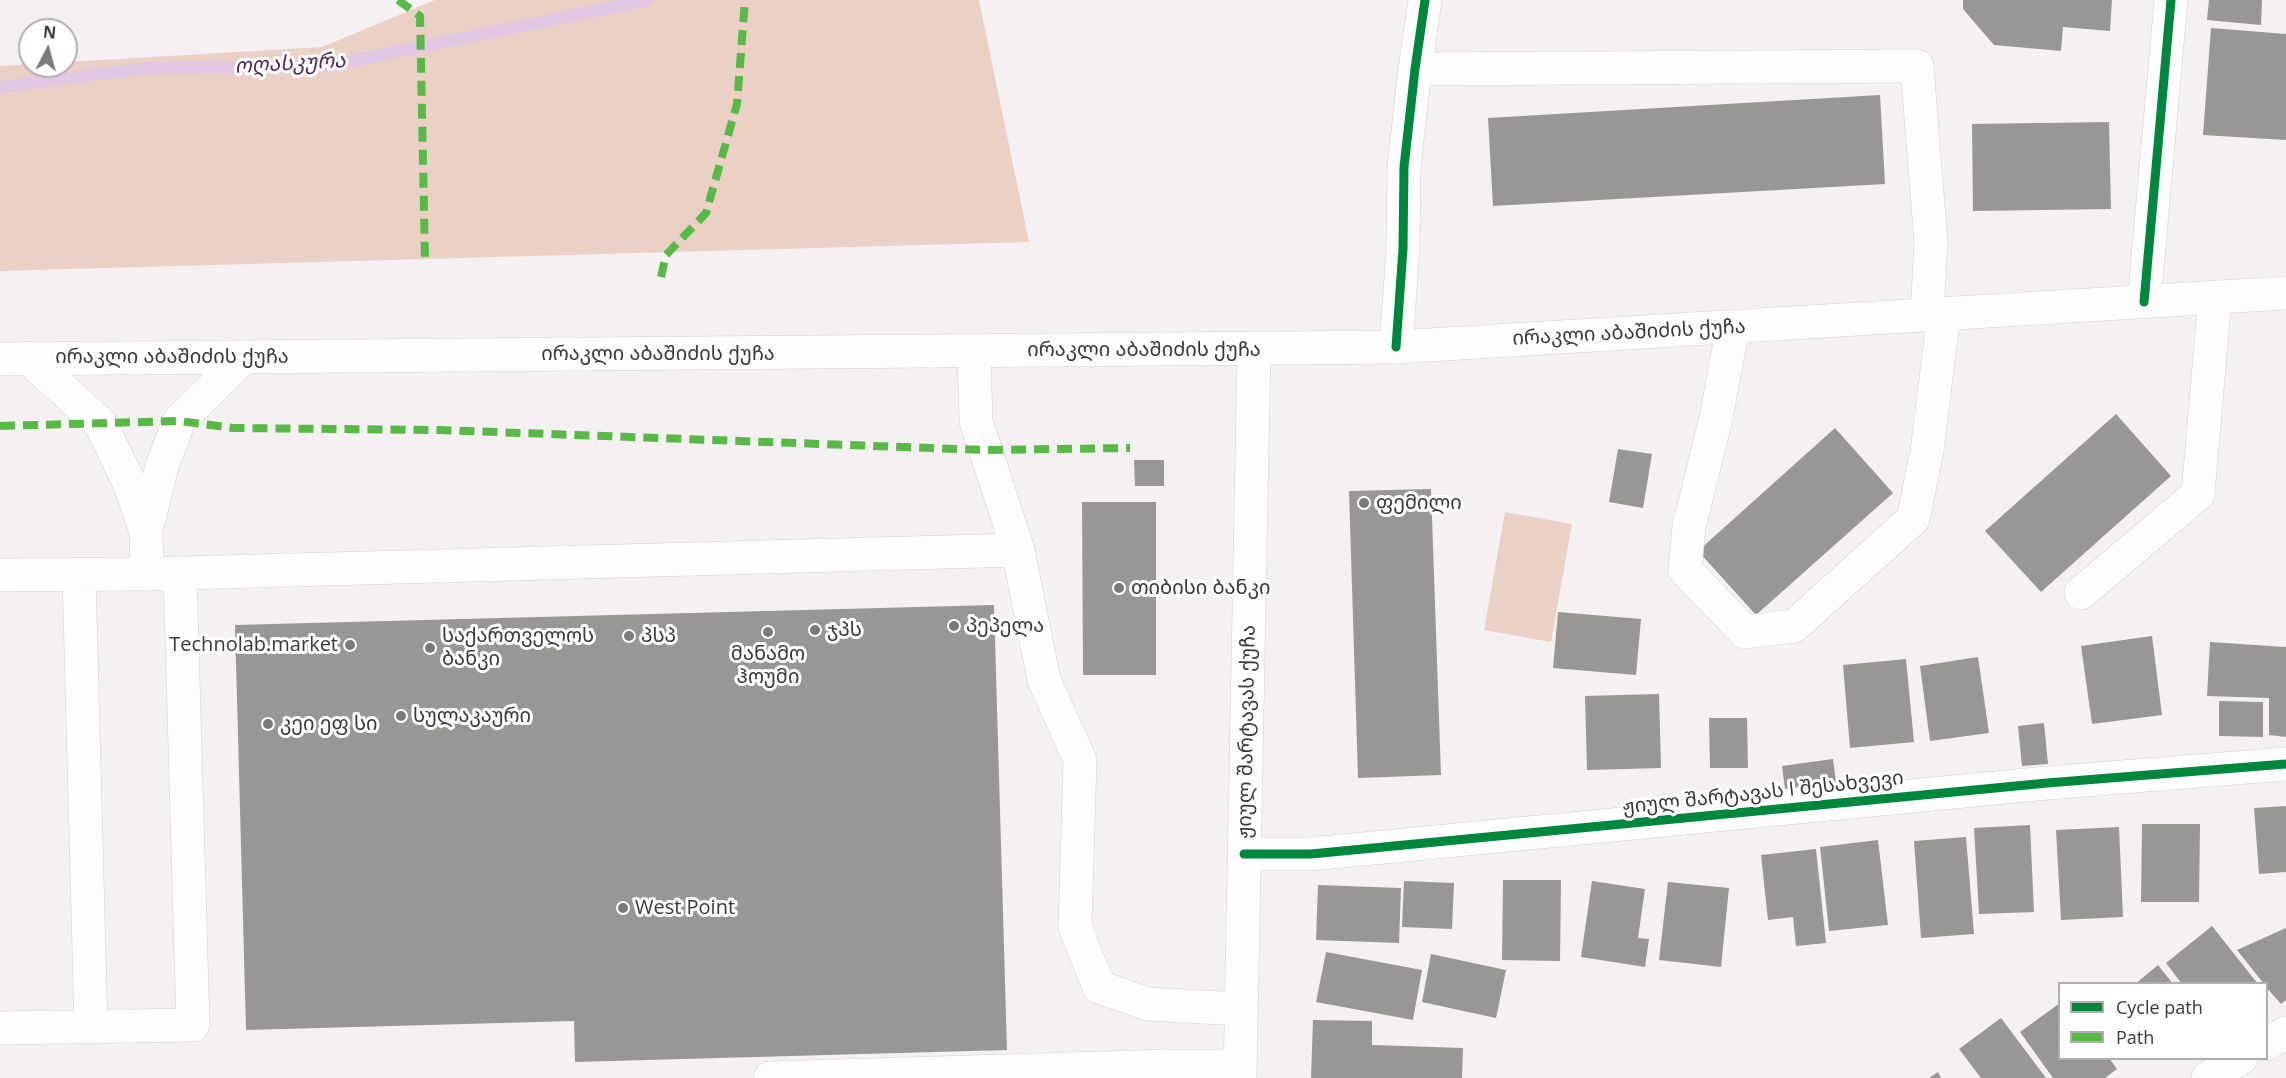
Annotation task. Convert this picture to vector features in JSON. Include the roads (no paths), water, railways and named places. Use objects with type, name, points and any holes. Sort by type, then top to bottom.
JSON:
[{"type":"street","points":[[1396,347],[1403,249],[1404,166],[1414,69],[1425,0]]},
{"type":"street","points":[[2144,302],[2171,0]]},
{"type":"street","points":[[1414,69],[1917,66],[1936,315],[1928,452],[1913,519],[1794,626],[1745,632],[1686,570],[1689,527],[1716,418],[1733,327]]},
{"type":"street","name":"ირაკლი აბაშიძის ქუჩა","points":[[14,358],[1396,347],[2286,293]]},
{"type":"street","points":[[2081,593],[2198,494],[2215,298]]},
{"type":"street","name":"ჟიულ შარტავას ქუჩა","points":[[1240,1072],[1254,349]]},
{"type":"street","points":[[974,351],[976,421],[1018,550],[1044,680],[1080,760],[1075,927],[1099,987],[1148,1004],[1241,1009]]},
{"type":"street","points":[[147,574],[146,531],[162,466],[179,421],[244,357]]},
{"type":"street","points":[[14,358],[99,423],[128,480],[146,531]]},
{"type":"street","points":[[0,575],[147,574],[1018,550]]},
{"type":"street","points":[[0,1028],[193,1025],[180,573]]},
{"type":"street","points":[[79,574],[91,1027]]},
{"type":"street","name":"ჟიულ შარტავას I შესახვევი","points":[[1244,854],[1311,854],[2035,784],[2286,764]]},
{"type":"street","points":[[2268,1043],[2286,1033]]},
{"type":"street","points":[[2208,1078],[2239,1060]]},
{"type":"street","points":[[770,1078],[1157,1066],[1240,1072]]},
{"type":"waterway","name":"ოღასკურა","points":[[0,87],[146,68],[328,66],[647,0]]},
{"type":"place","name":"ფემილი","points":[[1364,503]]},
{"type":"place","name":"თიბისი ბანკი","points":[[1119,588]]},
{"type":"place","name":"პეპელა","points":[[954,626]]},
{"type":"place","name":"ჯპს","points":[[815,630]]},
{"type":"place","name":"მანამო ჰოუმი","points":[[768,632]]},
{"type":"place","name":"პსპ","points":[[629,636]]},
{"type":"place","name":"Technolab.market","points":[[350,645]]},
{"type":"place","name":"საქართველოს ბანკი","points":[[430,648]]},
{"type":"place","name":"სულაკაური","points":[[401,716]]},
{"type":"place","name":"კეი ეფ სი","points":[[268,724]]},
{"type":"place","name":"West Point","points":[[623,908]]}]
